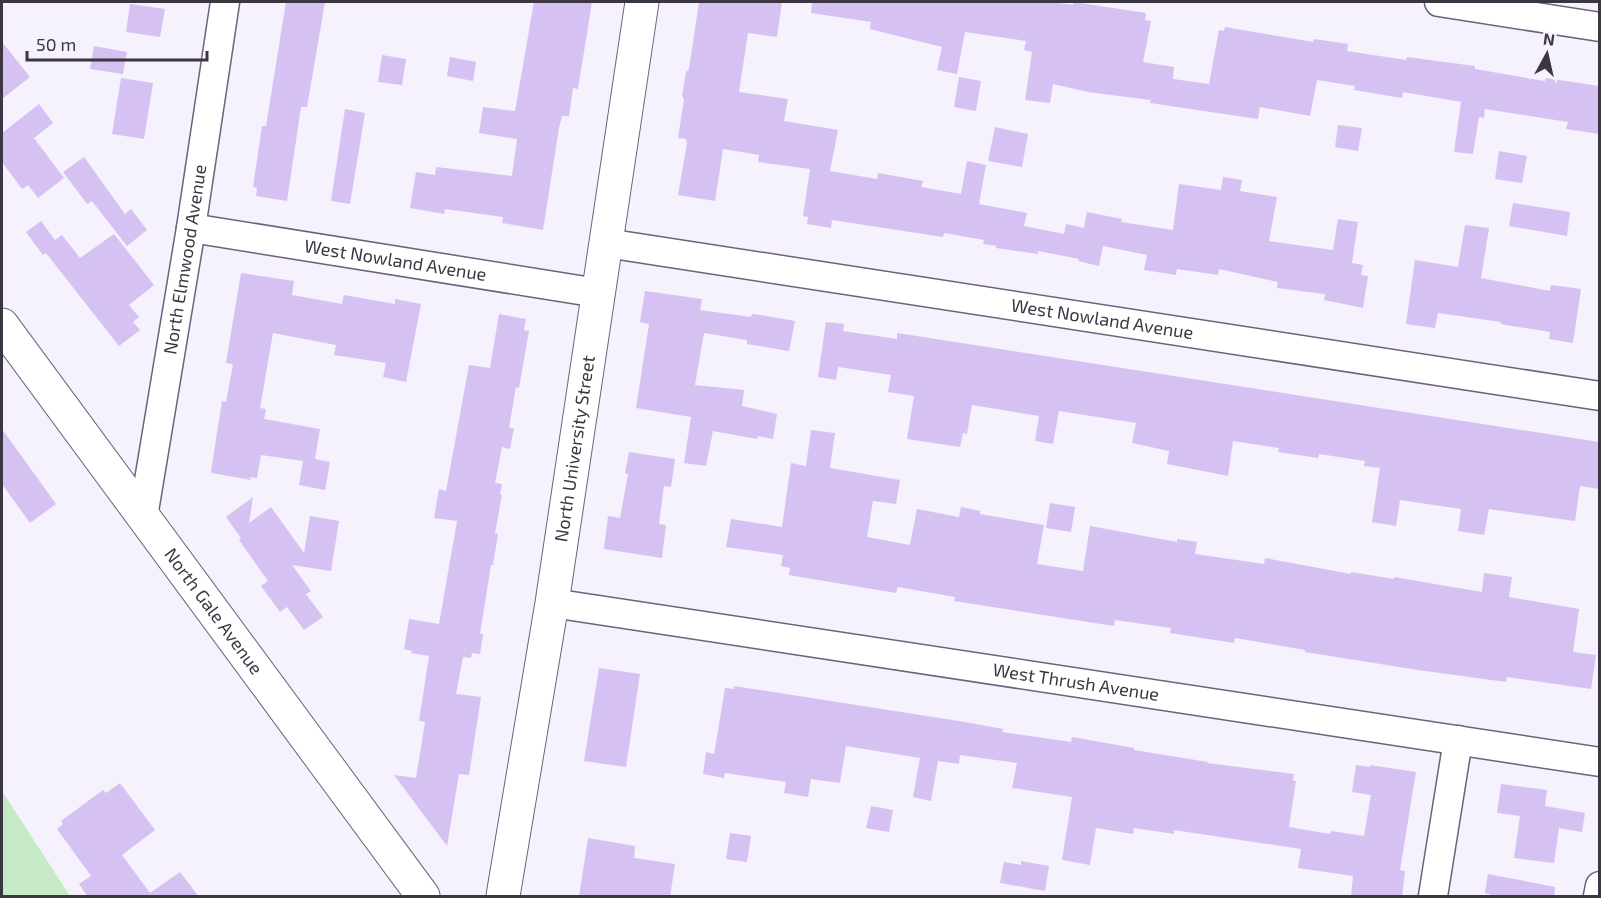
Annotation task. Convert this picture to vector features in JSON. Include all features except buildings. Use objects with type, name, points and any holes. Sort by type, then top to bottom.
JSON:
[{"type":"main road","name":"North University Street","points":[[503,897],[552,603],[642,2]]},
{"type":"main road","name":"North Gale Avenue","points":[[2,325],[423,897]]},
{"type":"street","name":"North Elmwood Avenue","points":[[143,517],[191,228],[225,2]]},
{"type":"street","points":[[1438,2],[1599,27]]},
{"type":"street","name":"West Nowland Avenue","points":[[191,228],[598,293]]},
{"type":"street","name":"West Nowland Avenue","points":[[606,243],[1599,396]]},
{"type":"street","name":"West Thrush Avenue","points":[[552,603],[1599,762]]},
{"type":"street","points":[[1433,897],[1458,740]]},
{"type":"street","points":[[1598,897],[1599,886]]},
{"type":"green space","points":[[2,791],[70,896],[2,896]]}]
